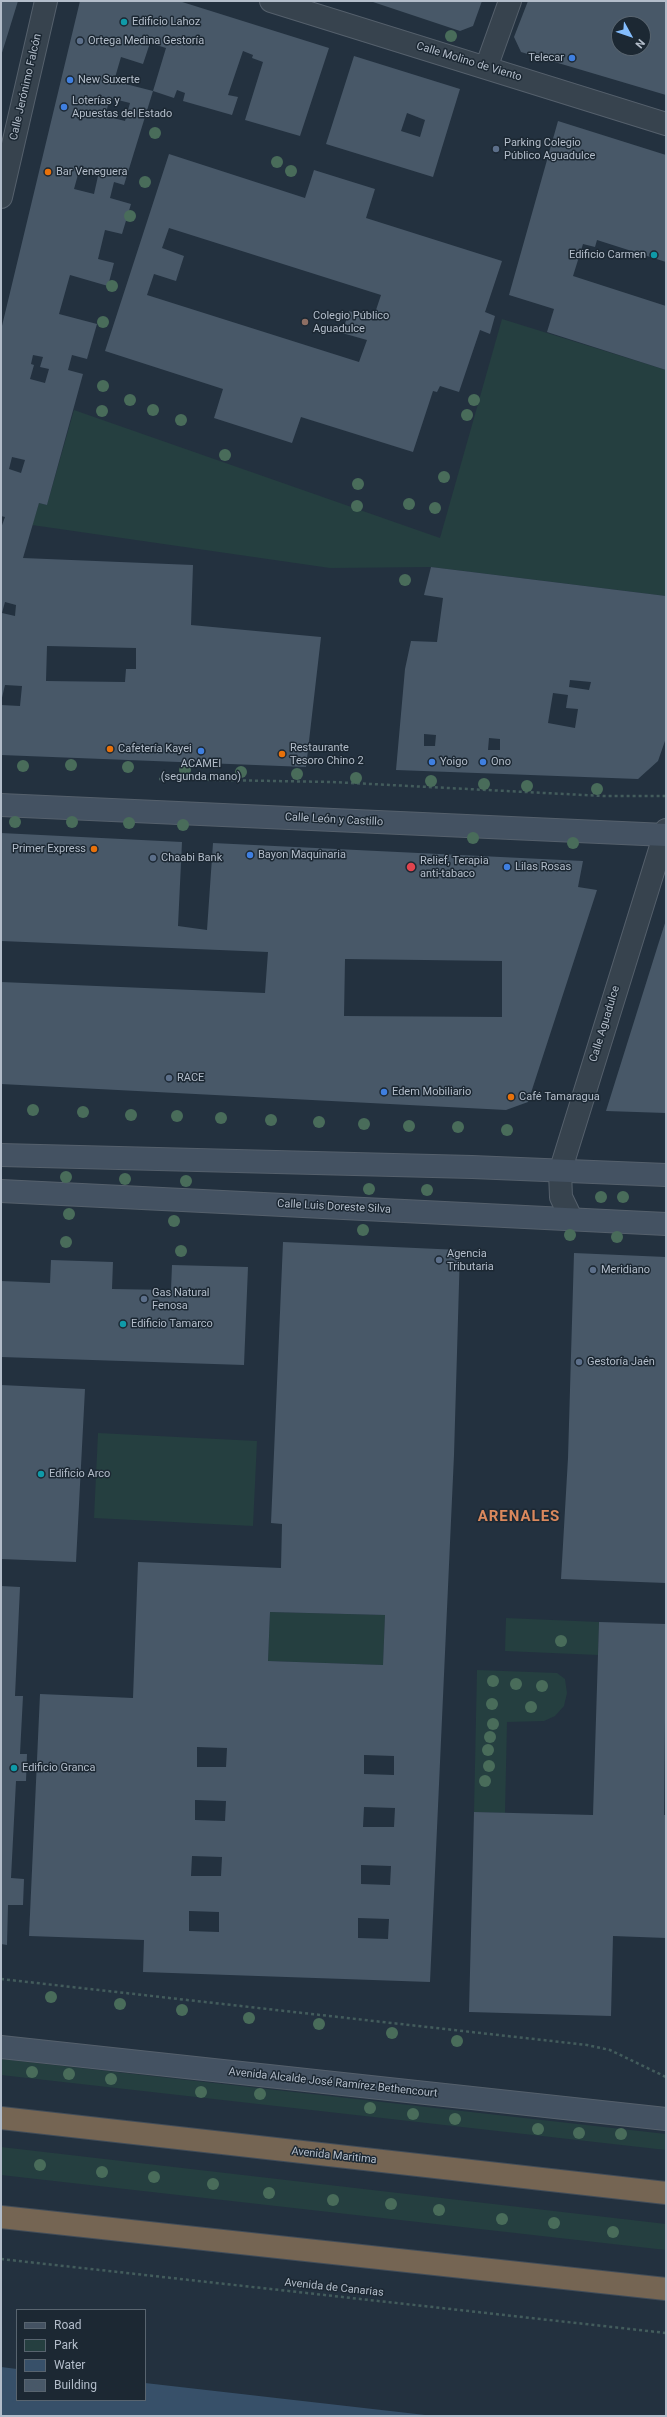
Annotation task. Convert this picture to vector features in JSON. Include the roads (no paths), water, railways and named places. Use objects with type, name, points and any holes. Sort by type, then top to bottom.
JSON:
[{"type":"highway","name":"Avenida Maritima","points":[[1,2118],[666,2193]]},
{"type":"highway","points":[[1,2217],[666,2289]]},
{"type":"street","name":"Calle Jerónimo Falcón","points":[[1,197],[46,1]]},
{"type":"street","name":"Calle Molino de Viento","points":[[271,1],[666,124]]},
{"type":"street","points":[[486,68],[510,1]]},
{"type":"street","name":"Calle León y Castillo","points":[[1,805],[665,834]]},
{"type":"street","name":"Calle Aguadulce","points":[[571,1218],[561,1197],[560,1172],[665,834]]},
{"type":"street","points":[[1,1154],[456,1167],[666,1175]]},
{"type":"street","name":"Calle Luis Doreste Silva","points":[[1,1190],[666,1224]]},
{"type":"street","name":"Avenida Alcalde José Ramírez Bethencourt","points":[[1,2047],[666,2119]]},
{"type":"water","points":[[1,2367],[16,2369],[16,2401],[146,2401],[146,2383],[434,2416],[1,2416]]},
{"type":"place","name":"Edificio Lahoz","points":[[124,22]]},
{"type":"place","name":"Ortega Medina Gestoría","points":[[80,41]]},
{"type":"place","name":"Telecar","points":[[572,58]]},
{"type":"place","name":"New Suxerte","points":[[70,80]]},
{"type":"place","name":"Loterías y Apuestas del Estado","points":[[64,107]]},
{"type":"place","name":"Parking Colegio Público Aguadulce","points":[[496,149]]},
{"type":"place","name":"Bar Veneguera","points":[[48,172]]},
{"type":"place","name":"Edificio Carmen","points":[[654,255]]},
{"type":"place","name":"Colegio Público Aguadulce","points":[[305,322]]},
{"type":"place","name":"Cafetería Kayei","points":[[110,749]]},
{"type":"place","name":"ACAMEI (segunda mano)","points":[[201,751]]},
{"type":"place","name":"Restaurante Tesoro Chino 2","points":[[282,754]]},
{"type":"place","name":"Yoigo","points":[[432,762]]},
{"type":"place","name":"Ono","points":[[483,762]]},
{"type":"place","name":"Primer Express","points":[[94,849]]},
{"type":"place","name":"Bayon Maquinaria","points":[[250,855]]},
{"type":"place","name":"Chaabi Bank","points":[[153,858]]},
{"type":"place","name":"Relief, Terapia anti-tabaco","points":[[411,867]]},
{"type":"place","name":"Lilas Rosas","points":[[507,867]]},
{"type":"place","name":"RACE","points":[[169,1078]]},
{"type":"place","name":"Edem Mobiliario","points":[[384,1092]]},
{"type":"place","name":"Café Tamaragua","points":[[511,1097]]},
{"type":"place","name":"Agencia Tributaria","points":[[439,1260]]},
{"type":"place","name":"Meridiano","points":[[593,1270]]},
{"type":"place","name":"Gas Natural Fenosa","points":[[144,1299]]},
{"type":"place","name":"Edificio Tamarco","points":[[123,1324]]},
{"type":"place","name":"Gestoría Jaén","points":[[579,1362]]},
{"type":"place","name":"Edificio Arco","points":[[41,1474]]},
{"type":"place","name":"Edificio Granca","points":[[14,1768]]},
{"type":"district","name":"ARENALES","points":[[519,1517]]}]
